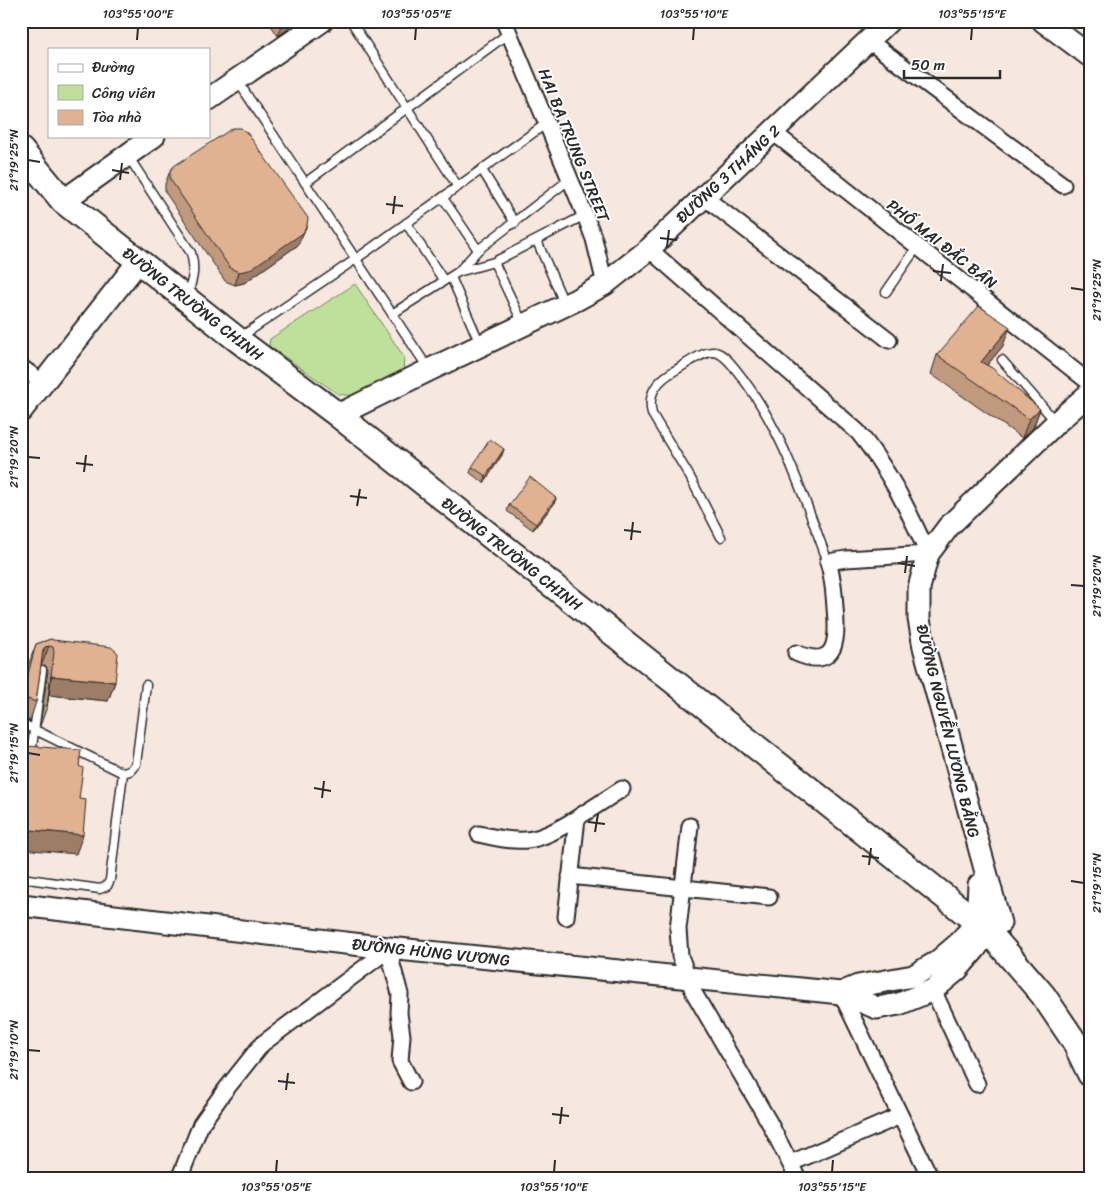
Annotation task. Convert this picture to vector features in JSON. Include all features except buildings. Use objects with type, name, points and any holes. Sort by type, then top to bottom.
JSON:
[{"type":"main road","name":"ĐƯỜNG TRƯỜNG CHINH","points":[[21,150],[63,201],[138,262],[338,415],[940,893],[987,921],[1008,954],[1042,996],[1074,1041],[1090,1074]]},
{"type":"street","points":[[210,98],[322,21]]},
{"type":"street","name":"ĐƯỜNG 3 THÁNG 2","points":[[338,415],[565,306],[605,284],[649,249],[889,21]]},
{"type":"street","points":[[1043,21],[1090,56]]},
{"type":"street","name":"HAI BA TRUNG STREET","points":[[507,27],[585,215],[594,239],[605,284]]},
{"type":"street","points":[[869,41],[1063,185]]},
{"type":"street","name":"PHỐ MAI ĐẮC BÂN","points":[[773,132],[1090,383]]},
{"type":"street","points":[[63,201],[151,138]]},
{"type":"street","points":[[704,197],[888,340]]},
{"type":"street","points":[[649,249],[858,432],[894,483],[928,554],[846,559],[828,562],[833,581],[837,638],[831,651],[819,658],[796,653]]},
{"type":"street","points":[[21,411],[138,262]]},
{"type":"street","points":[[21,366],[43,383]]},
{"type":"street","name":"ĐƯỜNG NGUYỄN LƯƠNG BẰNG","points":[[987,921],[983,880],[924,647],[919,619],[919,588],[928,554],[949,526],[1057,422],[1090,393]]},
{"type":"street","points":[[479,834],[505,840],[538,838],[560,828],[622,790]]},
{"type":"street","points":[[566,917],[577,818]]},
{"type":"street","points":[[690,826],[678,943],[680,956],[694,993],[764,1113],[798,1179]]},
{"type":"street","points":[[570,876],[770,897]]},
{"type":"street","points":[[940,893],[957,893],[972,890],[983,880]]},
{"type":"street","name":"ĐƯỜNG HÙNG VƯƠNG","points":[[21,905],[388,949],[841,993],[877,1008],[899,1004],[933,990],[957,970],[987,921]]},
{"type":"street","name":"ĐƯỜNG HÙNG VƯƠNG","points":[[841,993],[858,986],[913,976],[937,962],[987,921]]},
{"type":"street","points":[[179,1179],[201,1124],[262,1044],[388,949],[400,994],[398,1013],[402,1036],[400,1061],[410,1082]]},
{"type":"street","points":[[933,990],[977,1084]]},
{"type":"street","points":[[841,993],[931,1179]]},
{"type":"street","points":[[791,1163],[900,1116]]},
{"type":"lane","points":[[351,21],[458,187]]},
{"type":"lane","points":[[305,182],[407,108],[507,27]]},
{"type":"lane","points":[[236,80],[429,370]]},
{"type":"lane","points":[[238,340],[443,198],[547,123]]},
{"type":"lane","points":[[127,154],[192,253],[194,277],[186,298]]},
{"type":"lane","points":[[482,170],[515,223]]},
{"type":"lane","points":[[392,314],[458,272],[478,250],[570,179]]},
{"type":"lane","points":[[443,198],[478,250]]},
{"type":"lane","points":[[458,272],[494,262],[585,215]]},
{"type":"lane","points":[[406,223],[447,279],[480,346]]},
{"type":"lane","points":[[537,241],[565,306]]},
{"type":"lane","points":[[886,292],[918,247]]},
{"type":"lane","points":[[494,262],[524,325]]},
{"type":"lane","points":[[721,537],[690,477],[652,414],[650,407],[651,395],[659,381],[708,352],[724,356],[763,407],[787,454],[828,562]]},
{"type":"lane","points":[[1002,360],[1057,422]]},
{"type":"lane","points":[[30,760],[42,670]]},
{"type":"lane","points":[[21,723],[123,772],[130,772],[136,764],[146,685]]},
{"type":"lane","points":[[21,737],[30,760]]},
{"type":"lane","points":[[21,759],[30,760]]},
{"type":"lane","points":[[21,878],[100,889],[106,886],[110,880],[123,772]]},
{"type":"green space","points":[[355,284],[404,357],[403,373],[354,396],[338,394],[269,346],[270,339]]}]
